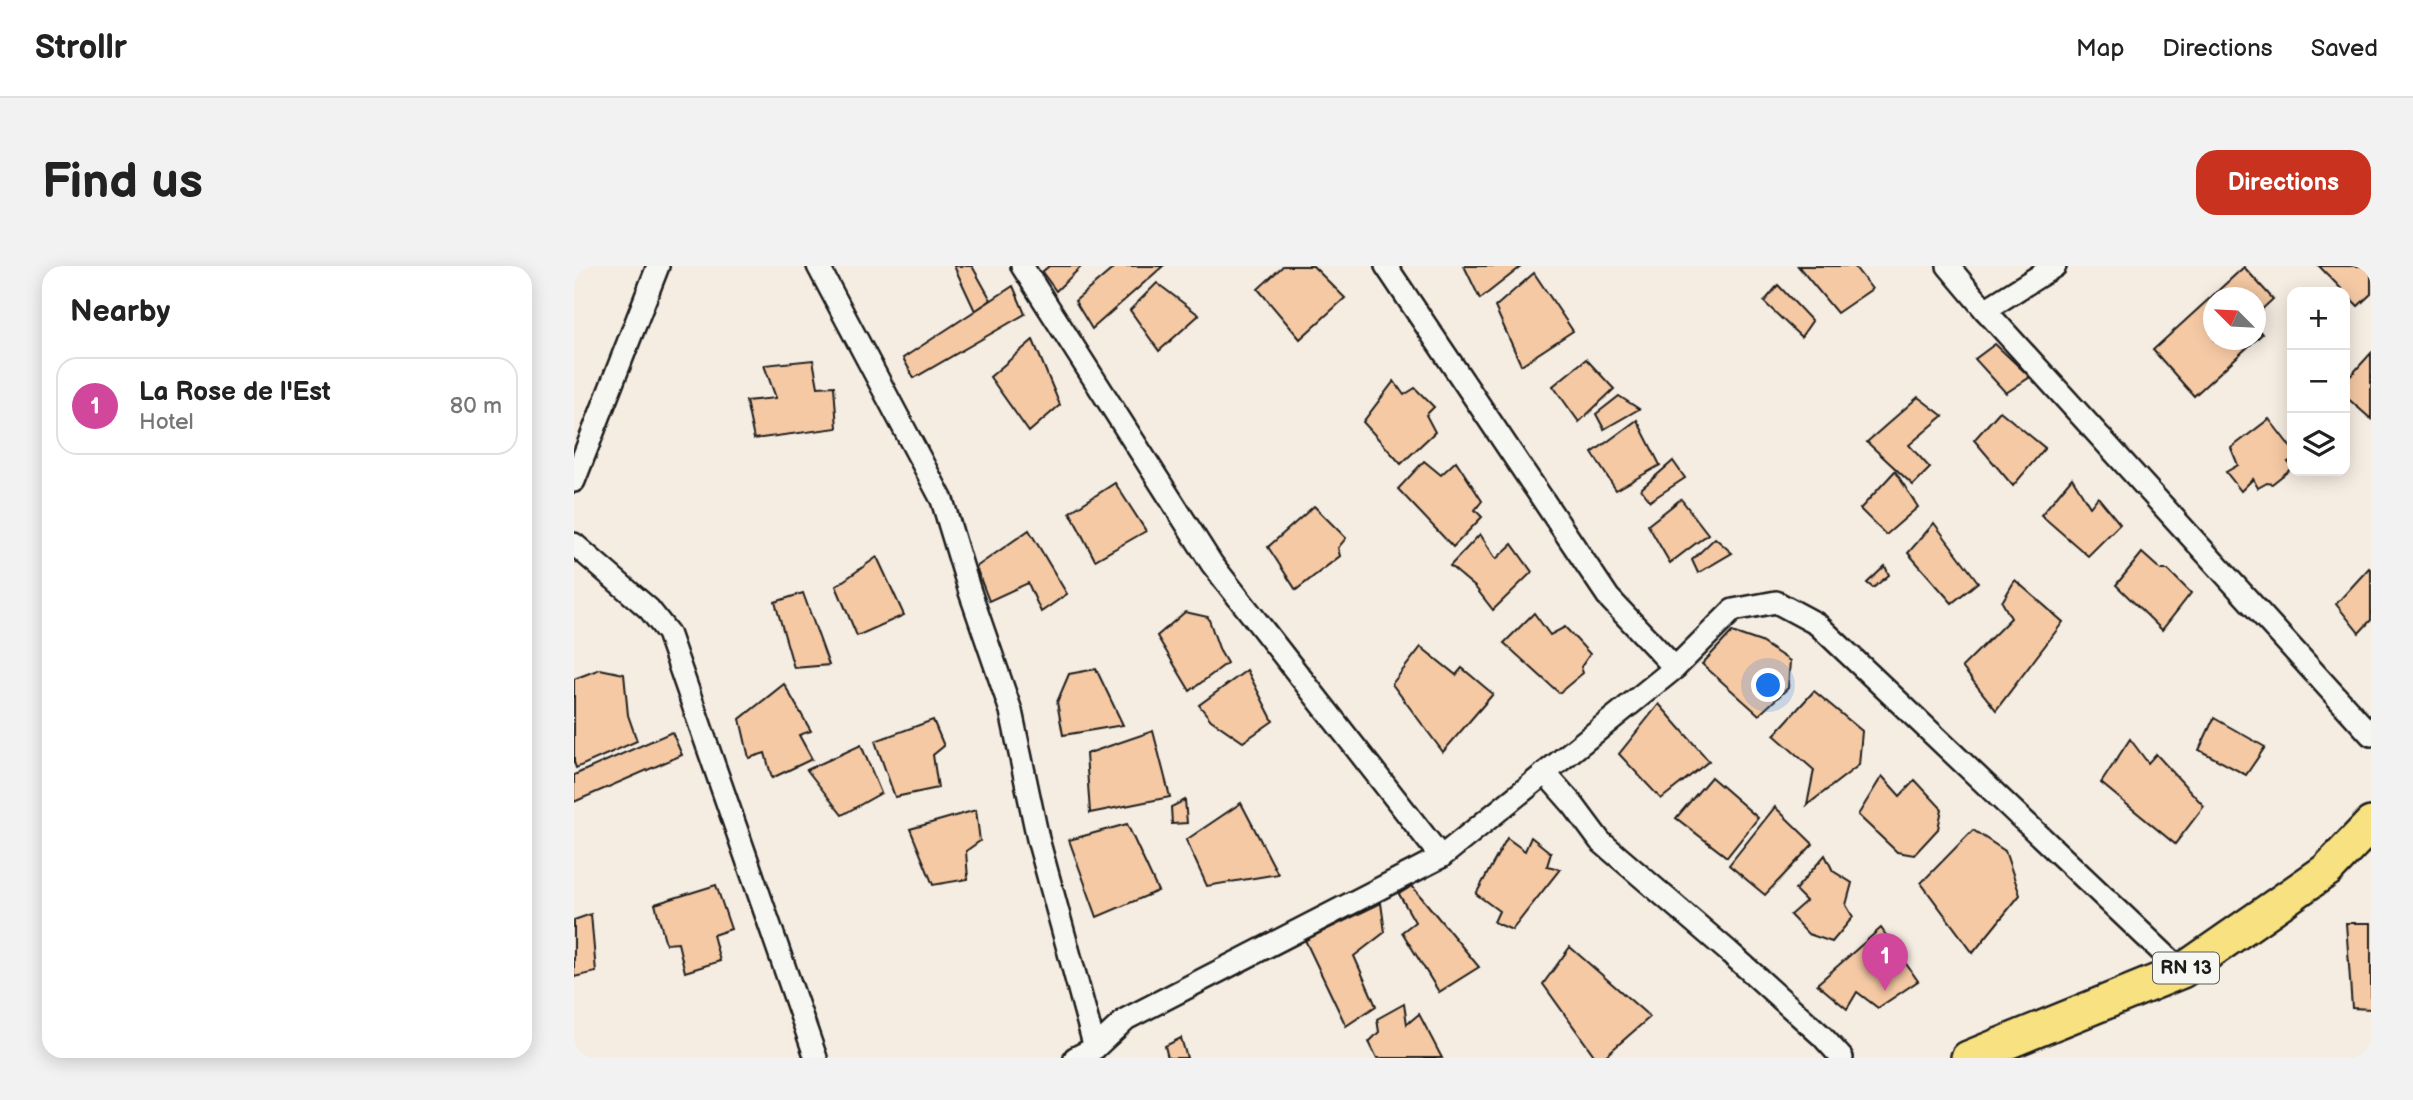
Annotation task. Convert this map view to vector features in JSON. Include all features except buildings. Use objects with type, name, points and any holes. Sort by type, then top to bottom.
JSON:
[{"type":"main road","name":"RN 13","points":[[1968,1058],[2182,971],[2327,870],[2371,824]]},
{"type":"street","points":[[574,481],[658,266]]},
{"type":"street","points":[[818,266],[943,500],[970,592],[1011,711],[1038,839],[1095,1048]]},
{"type":"street","points":[[1022,266],[1212,564],[1441,857]]},
{"type":"street","points":[[1386,266],[1609,598],[1675,668]]},
{"type":"street","points":[[1948,266],[2371,734]]},
{"type":"street","points":[[1985,310],[2054,266]]},
{"type":"street","points":[[574,544],[649,609],[668,633],[816,1058]]},
{"type":"street","points":[[1075,1058],[1095,1048],[1126,1019],[1441,857],[1675,668],[1733,610],[1776,602],[1817,624],[2182,971]]},
{"type":"street","points":[[1545,774],[1574,806],[1600,841],[1728,951],[1822,1036],[1842,1058]]},
{"type":"place","name":"La Rose de l'Est","points":[[1885,991]]}]
